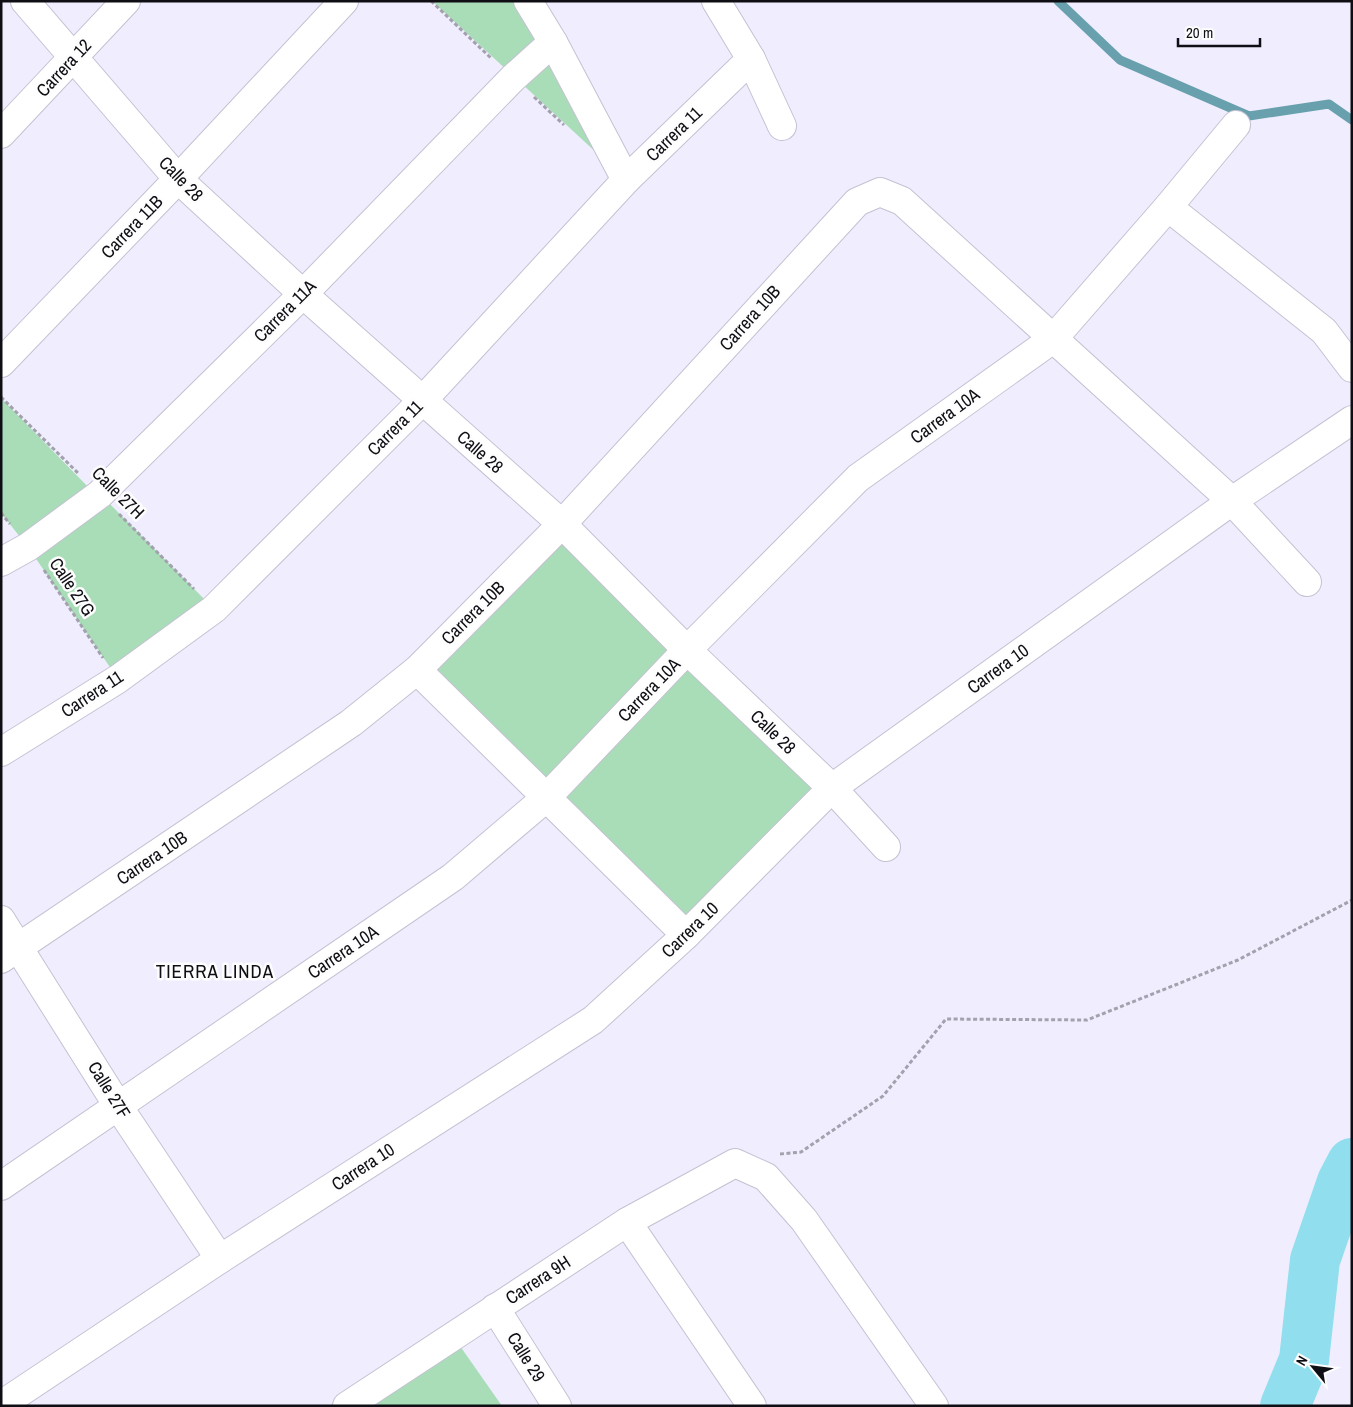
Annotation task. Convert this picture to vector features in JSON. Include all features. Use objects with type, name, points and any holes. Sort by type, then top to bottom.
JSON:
[{"type":"street","name":"Calle 28","points":[[25,1],[178,179],[422,401],[562,524],[687,650],[832,788],[886,847]]},
{"type":"street","name":"Carrera 12","points":[[1,134],[126,1]]},
{"type":"street","name":"Carrera 11B","points":[[1,363],[178,179],[344,1]]},
{"type":"street","points":[[528,1],[553,42],[626,180]]},
{"type":"street","points":[[716,1],[751,59],[782,126]]},
{"type":"street","name":"Carrera 11A","points":[[1,562],[28,546],[100,494],[303,294],[513,78],[553,42]]},
{"type":"street","name":"Carrera 11","points":[[1,752],[118,679],[214,609],[422,401],[626,180],[751,59]]},
{"type":"street","name":"Carrera 10A","points":[[1,1186],[453,877],[547,797],[687,650],[858,478],[1053,339],[1168,207],[1236,125]]},
{"type":"street","name":"Carrera 10B","points":[[10,954],[351,723],[417,670],[562,524],[857,202],[880,192],[902,201],[1053,339]]},
{"type":"street","points":[[1168,207],[1324,331],[1352,368]]},
{"type":"street","points":[[1053,339],[1232,501],[1308,582]]},
{"type":"street","name":"Carrera 10","points":[[1,1405],[220,1258],[593,1020],[686,935],[832,788],[1232,501],[1352,420]]},
{"type":"street","points":[[417,670],[686,935]]},
{"type":"street","name":"Calle 27F","points":[[1,920],[10,954],[118,1106],[220,1258]]},
{"type":"street","points":[[734,1164],[766,1177],[804,1220],[934,1406]]},
{"type":"street","name":"Carrera 9H","points":[[347,1406],[627,1222],[734,1164]]},
{"type":"street","points":[[627,1222],[752,1406]]},
{"type":"street","name":"Calle 29","points":[[495,1308],[557,1406]]},
{"type":"path","name":"Calle 27H","points":[[1,398],[214,609]]},
{"type":"path","name":"Calle 27G","points":[[1,513],[28,546],[118,679]]},
{"type":"path","points":[[734,1164],[762,1155],[801,1152],[883,1096],[946,1019],[1087,1020],[1238,960],[1352,900]]},
{"type":"green space","points":[[432,1],[528,1],[626,180]]},
{"type":"green space","points":[[1,398],[93,492],[100,494],[214,609],[118,679],[28,547],[1,513]]},
{"type":"green space","points":[[562,524],[832,788],[686,935],[417,670]]},
{"type":"green space","points":[[453,1336],[502,1406],[378,1406],[369,1392]]},
{"type":"waterway","points":[[1058,1],[1120,60],[1249,116],[1329,104],[1352,120]]},
{"type":"waterway","points":[[1285,1406],[1304,1360],[1315,1260],[1342,1182],[1352,1163]]},
{"type":"district","name":"TIERRA LINDA","points":[[215,971]]}]
